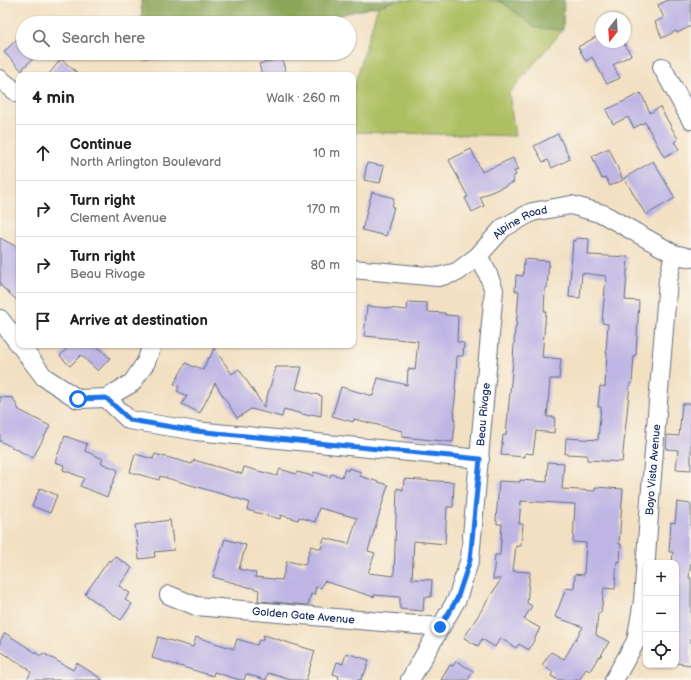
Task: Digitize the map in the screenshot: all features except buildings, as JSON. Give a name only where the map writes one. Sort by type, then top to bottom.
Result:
[{"type":"street","points":[[662,67],[691,120]]},
{"type":"street","points":[[0,79],[16,92]]},
{"type":"street","name":"Alpine Road","points":[[356,269],[438,277],[457,272],[478,256],[503,228],[532,212],[570,204],[603,214],[674,254],[691,258]]},
{"type":"street","name":"Bayo Vista Avenue","points":[[614,680],[636,641],[643,601],[650,492],[668,288],[674,254]]},
{"type":"street","name":"Beau Rivage","points":[[410,680],[457,599],[470,560],[494,290],[488,272],[478,256]]},
{"type":"street","points":[[0,319],[16,340]]},
{"type":"street","points":[[22,348],[44,377],[78,399],[106,398],[132,383],[146,362],[151,348]]},
{"type":"street","points":[[106,398],[130,420],[188,430],[480,459]]},
{"type":"street","name":"Golden Gate Avenue","points":[[169,596],[196,606],[440,627]]},
{"type":"green space","points":[[141,0],[397,0],[336,16],[142,16]]},
{"type":"green space","points":[[397,0],[489,0],[502,2],[536,28],[563,30],[509,93],[515,136],[356,132],[356,80],[378,6]]},
{"type":"green space","points":[[489,0],[564,0],[563,30],[536,28],[502,2]]},
{"type":"route","points":[[78,399],[106,398],[130,420],[196,431],[480,459],[470,560],[457,599],[440,627]]}]
